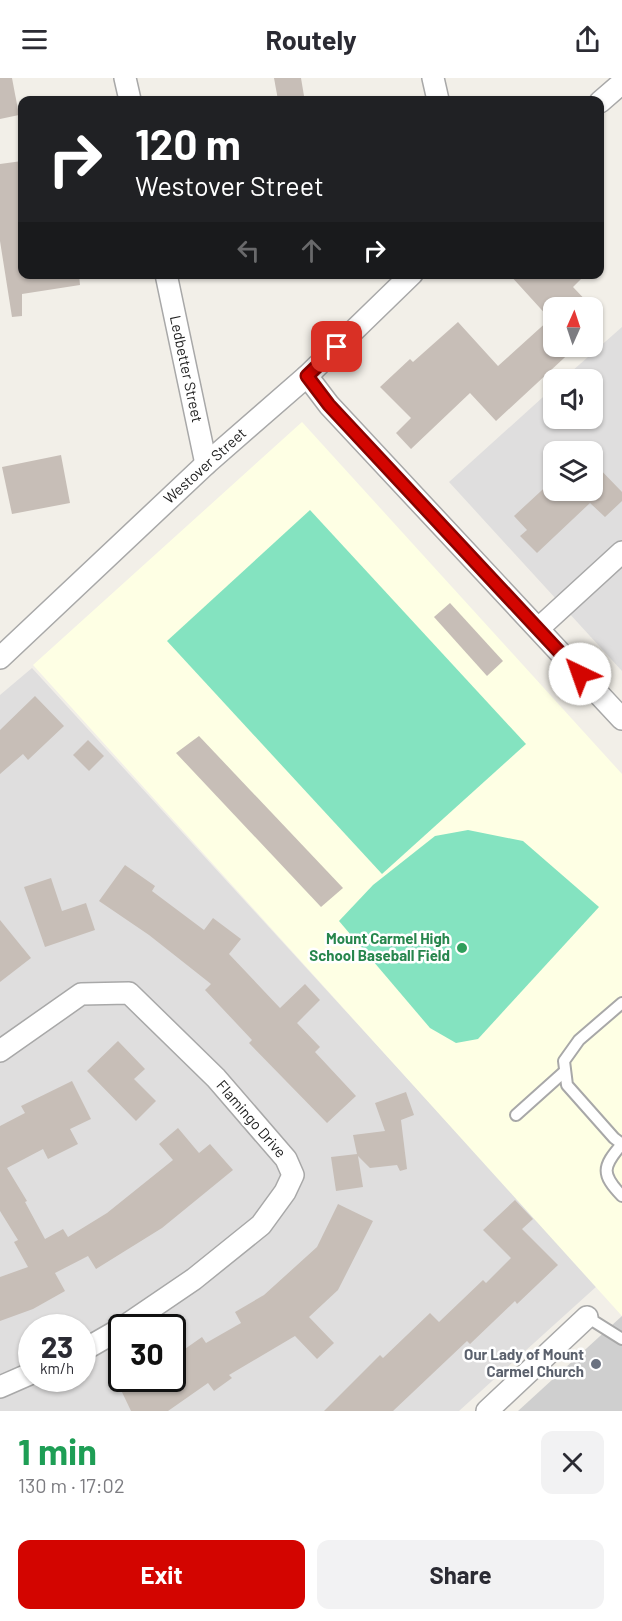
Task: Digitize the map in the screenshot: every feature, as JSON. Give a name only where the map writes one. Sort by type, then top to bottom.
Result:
[{"type":"street","points":[[125,78],[129,96]]},
{"type":"street","points":[[433,78],[437,96]]},
{"type":"street","points":[[604,99],[622,83]]},
{"type":"street","name":"Ledbetter Street","points":[[167,279],[206,464]]},
{"type":"street","name":"Westover Street","points":[[0,658],[206,464],[307,376],[406,279]]},
{"type":"street","points":[[307,376],[329,405],[622,719]]},
{"type":"street","points":[[539,628],[622,552]]},
{"type":"street","name":"Flamingo Drive","points":[[0,1051],[81,994],[129,993],[216,1078],[286,1159],[293,1175],[285,1192],[261,1225],[194,1279],[143,1314]]},
{"type":"street","points":[[487,1411],[587,1317]]},
{"type":"street","points":[[0,1387],[18,1380]]},
{"type":"lane","points":[[622,1003],[579,1040],[564,1061],[567,1085],[622,1144],[608,1160],[607,1165],[608,1182],[622,1196]]},
{"type":"lane","points":[[516,1115],[564,1072]]},
{"type":"lane","points":[[587,1317],[622,1340]]},
{"type":"shaded area","points":[[622,327],[622,671],[449,482],[543,397],[543,429],[603,429],[603,369],[574,369],[588,357],[603,357],[603,344]]},
{"type":"shaded area","points":[[302,422],[622,774],[622,1316],[33,665]]},
{"type":"shaded area","points":[[32,668],[597,1286],[459,1411],[0,1411],[0,695]]},
{"type":"shaded area","name":"Our Lady of Mount Carmel Church","points":[[622,1316],[622,1411],[518,1411]]},
{"type":"green space","points":[[310,510],[526,744],[382,874],[167,641]]},
{"type":"green space","name":"Mount Carmel High School Baseball Field","points":[[468,830],[523,841],[599,907],[478,1039],[456,1043],[430,1028],[339,921],[373,885],[435,836]]},
{"type":"building","points":[[0,78],[12,78],[18,115],[0,119]]},
{"type":"building","points":[[274,78],[301,78],[304,96],[277,96]]},
{"type":"building","points":[[18,162],[18,279],[79,279],[80,285],[22,294],[22,316],[12,317],[0,241],[0,164]]},
{"type":"building","points":[[514,279],[581,279],[573,287],[583,297],[543,297],[543,311]]},
{"type":"building","points":[[458,322],[498,366],[543,325],[543,357],[565,357],[552,369],[543,369],[543,377],[496,421],[470,393],[411,449],[396,433],[411,418],[380,387],[410,359],[413,362]]},
{"type":"building","points":[[61,455],[70,503],[12,514],[2,467]]},
{"type":"building","points":[[603,472],[622,492],[622,501],[605,517],[590,503],[537,553],[520,536],[527,530],[514,516],[543,489],[543,501],[603,501]]},
{"type":"building","points":[[450,603],[503,661],[487,676],[434,617]]},
{"type":"building","points":[[35,696],[64,726],[28,760],[23,754],[0,774],[0,730]]},
{"type":"building","points":[[199,736],[343,888],[321,907],[176,753]]},
{"type":"building","points":[[88,740],[104,756],[89,771],[73,755]]},
{"type":"building","points":[[125,865],[155,886],[152,891],[204,930],[213,918],[241,939],[229,954],[280,1008],[305,984],[320,1000],[297,1023],[320,1047],[315,1052],[356,1096],[327,1123],[249,1043],[252,1040],[205,990],[211,984],[149,935],[99,901]]},
{"type":"building","points":[[51,878],[62,911],[86,903],[95,930],[45,947],[24,887]]},
{"type":"building","points":[[0,920],[31,958],[0,982]]},
{"type":"building","points":[[118,1041],[145,1069],[134,1079],[156,1101],[136,1121],[87,1071]]},
{"type":"building","points":[[72,1081],[91,1119],[70,1129],[78,1144],[48,1159],[43,1149],[7,1168],[27,1201],[25,1202],[45,1239],[63,1229],[68,1237],[107,1213],[173,1160],[159,1144],[178,1128],[199,1153],[210,1144],[233,1170],[162,1228],[96,1269],[88,1256],[55,1273],[65,1291],[33,1309],[0,1321],[0,1277],[28,1267],[14,1242],[18,1240],[0,1211],[0,1126],[25,1113],[21,1106]]},
{"type":"building","points":[[406,1092],[414,1115],[401,1120],[407,1169],[400,1171],[397,1165],[370,1168],[358,1156],[363,1187],[336,1191],[331,1157],[357,1154],[353,1135],[385,1131],[375,1103]]},
{"type":"building","points":[[515,1200],[533,1219],[522,1229],[558,1265],[517,1304],[515,1301],[470,1344],[467,1341],[393,1411],[324,1411],[380,1355],[383,1358],[430,1313],[439,1322],[483,1280],[486,1283],[511,1258],[483,1230]]},
{"type":"building","points":[[338,1204],[373,1221],[338,1290],[309,1317],[334,1343],[317,1359],[295,1336],[229,1375],[232,1378],[214,1391],[208,1383],[168,1411],[131,1411],[122,1392],[186,1392],[186,1348],[202,1337],[206,1343],[241,1323],[235,1312],[264,1295],[317,1247]]},
{"type":"place","name":"Mount Carmel High School Baseball Field","points":[[462,948]]},
{"type":"place","name":"Our Lady of Mount Carmel Church","points":[[596,1364]]},
{"type":"route","points":[[337,347],[307,376],[329,405],[580,674]]}]
